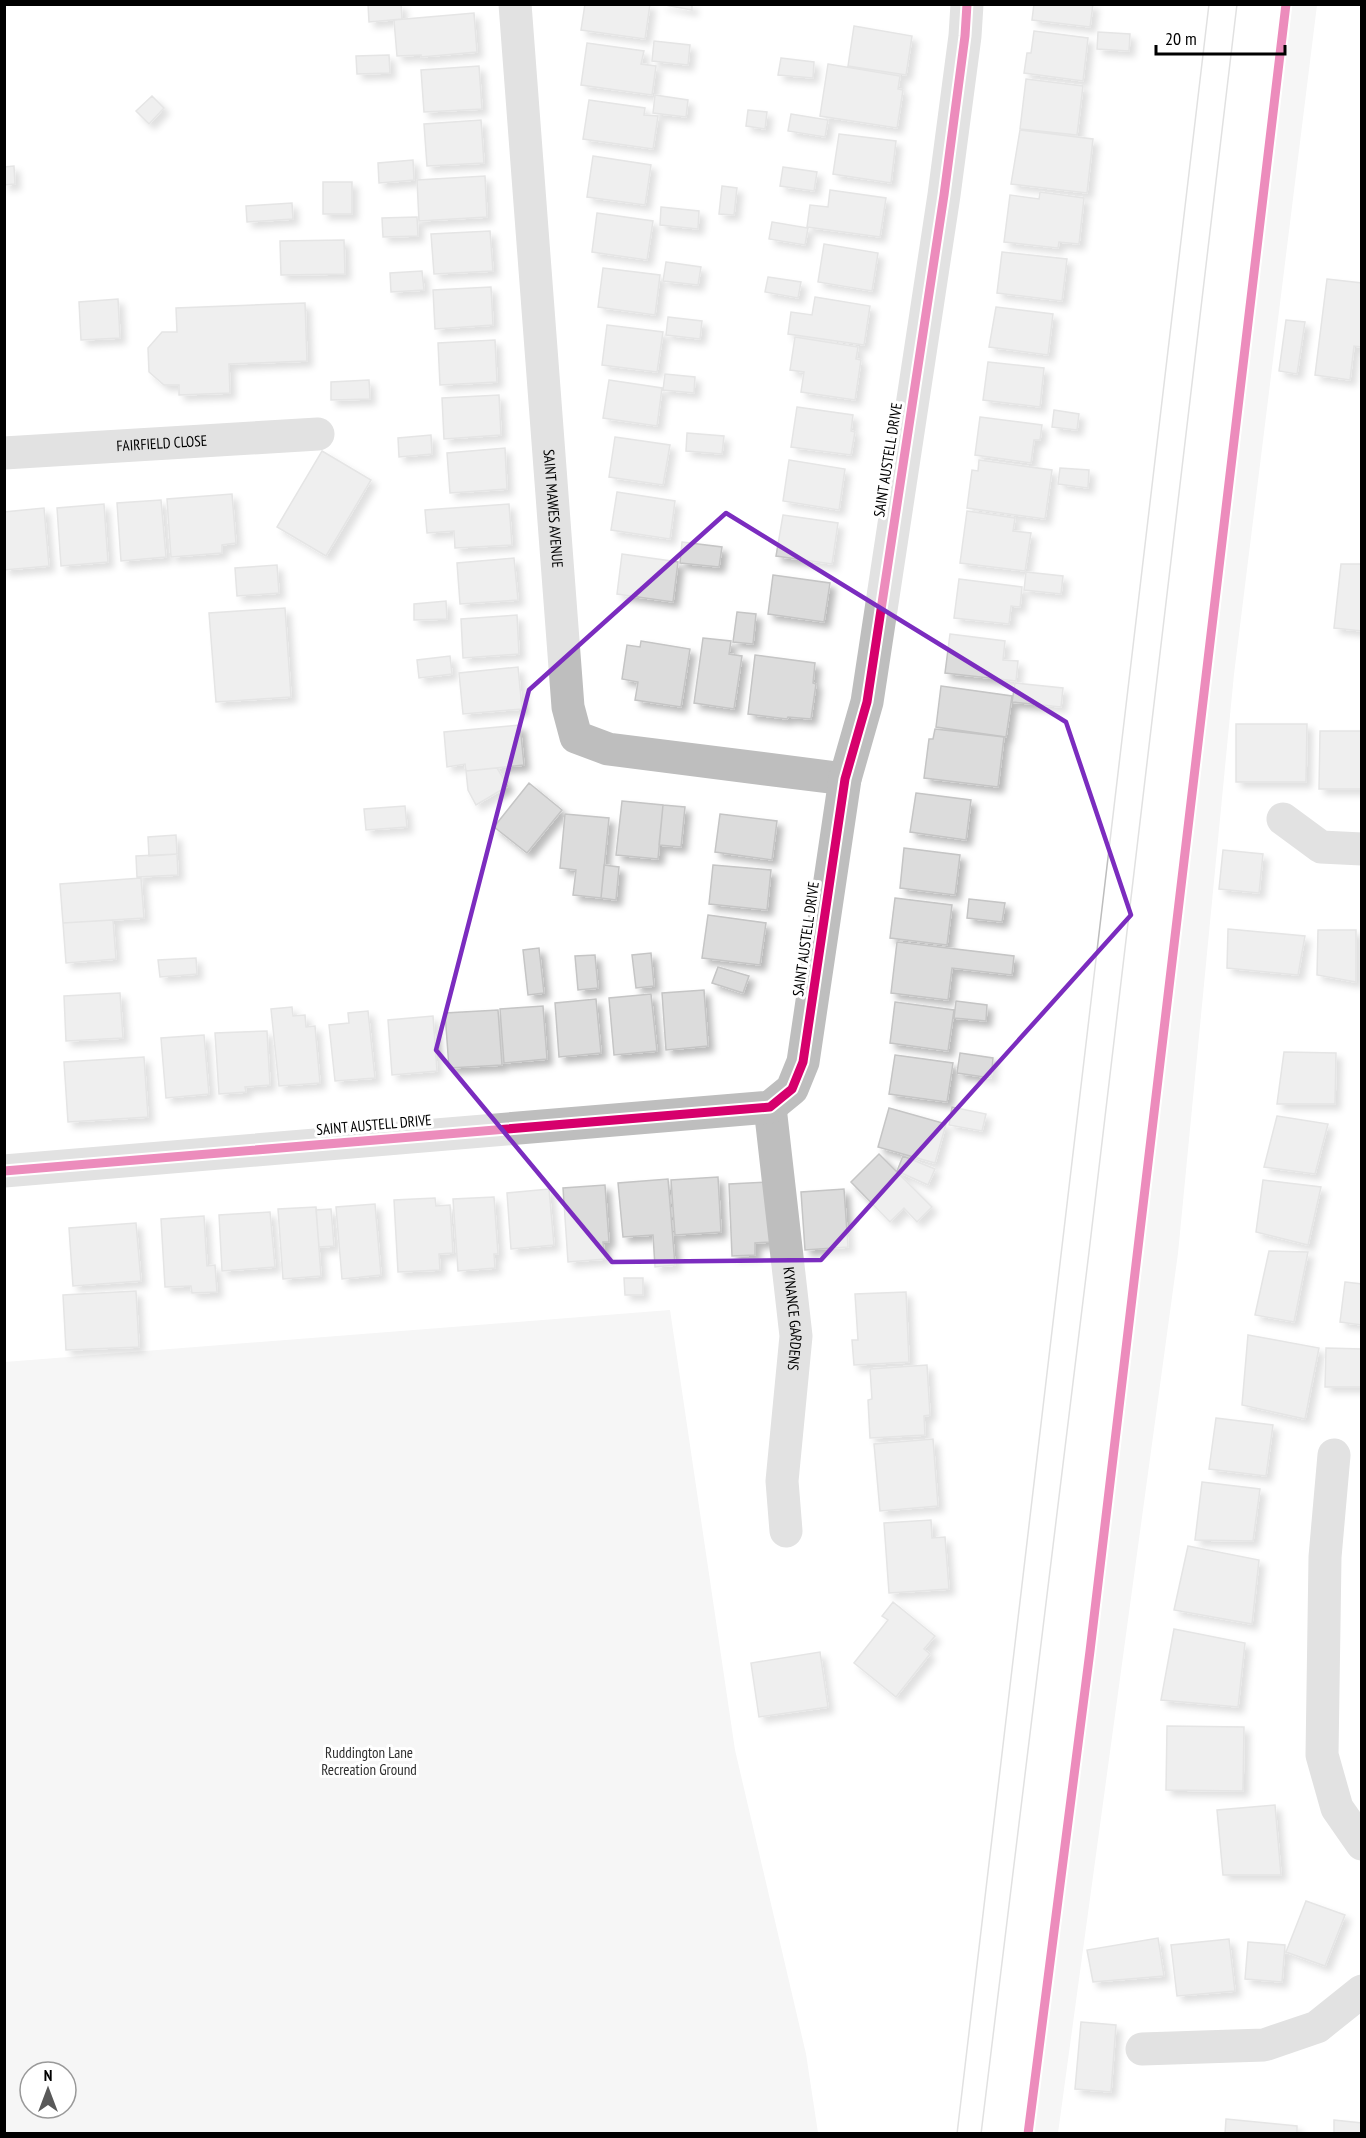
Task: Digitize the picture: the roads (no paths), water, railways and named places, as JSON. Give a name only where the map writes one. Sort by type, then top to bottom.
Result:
[{"type":"street","name":"SAINT MAWES AVENUE","points":[[516,4],[568,707],[576,737],[608,749],[845,780]]},
{"type":"street","name":"SAINT AUSTELL DRIVE","points":[[4,1171],[770,1107],[792,1089],[803,1062],[845,780],[867,702],[944,195],[965,36],[967,4]]},
{"type":"street","name":"FAIRFIELD CLOSE","points":[[4,453],[318,434]]},
{"type":"street","points":[[1283,819],[1321,848],[1362,849]]},
{"type":"street","name":"KYNANCE GARDENS","points":[[770,1107],[796,1336],[782,1481],[786,1531]]},
{"type":"street","points":[[1334,1455],[1325,1557],[1322,1755],[1337,1808],[1362,1844]]},
{"type":"street","points":[[1142,2049],[1264,2045],[1317,2027],[1362,1991]]},
{"type":"tram line","points":[[957,2134],[1209,4]]},
{"type":"tram line","points":[[981,2134],[1089,1252],[1237,4]]},
{"type":"park label","name":"Ruddington Lane Recreation Ground","points":[[369,1762]]}]
